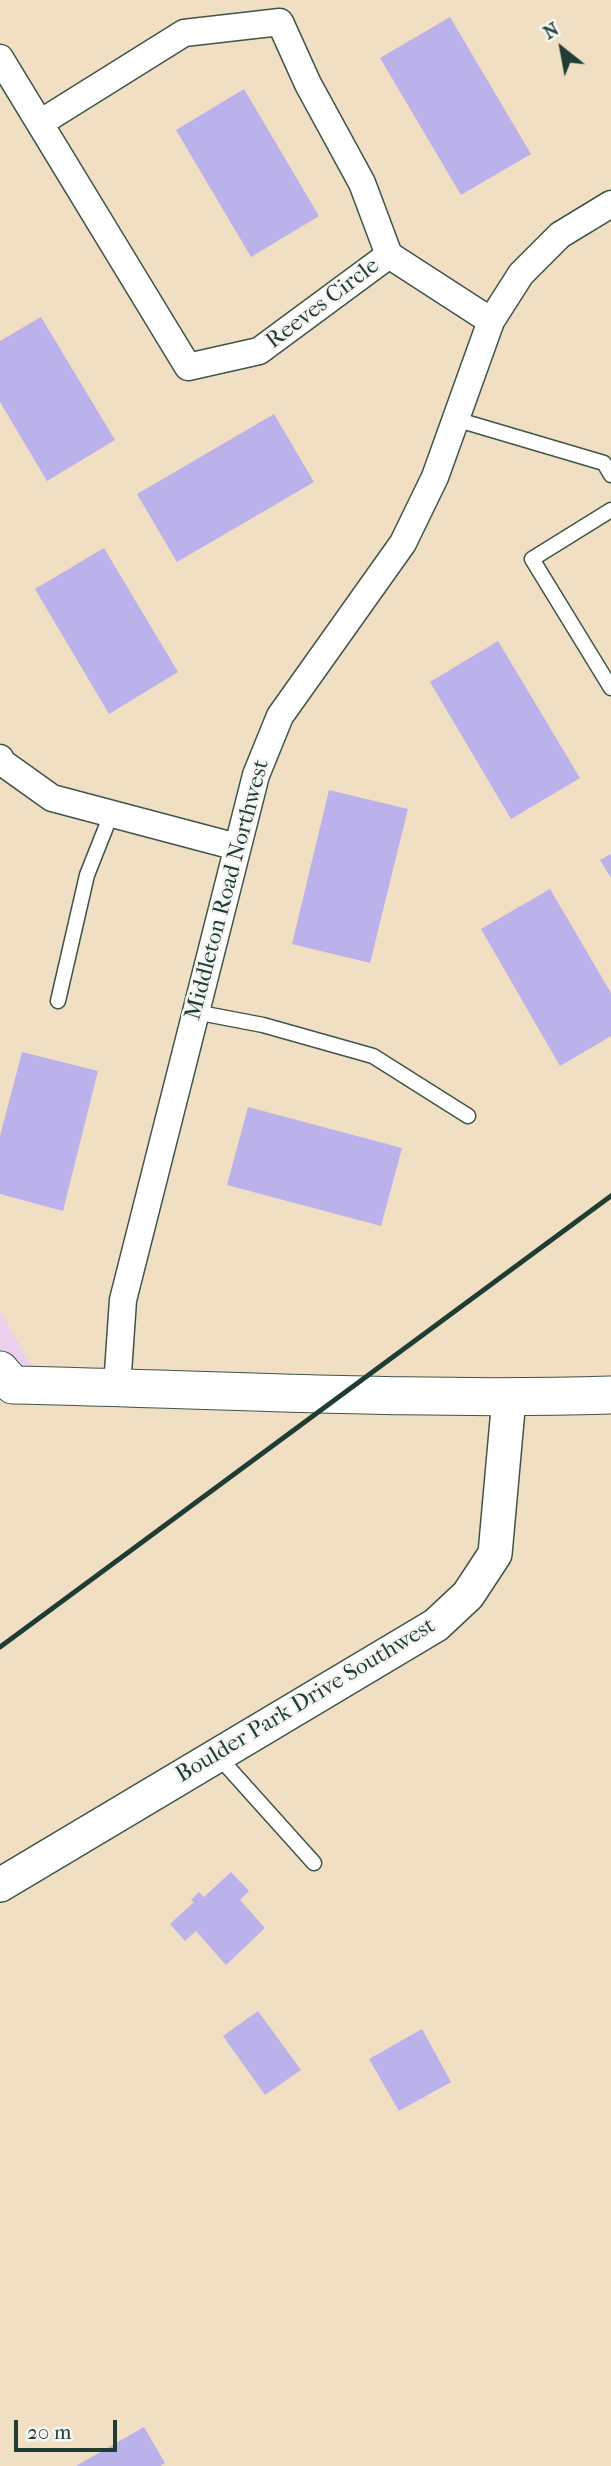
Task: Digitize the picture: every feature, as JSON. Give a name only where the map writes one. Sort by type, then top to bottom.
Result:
[{"type":"main road","points":[[4,1385],[290,1395],[509,1398],[611,1395]]},
{"type":"street","name":"Reeves Circle","points":[[0,58],[188,367],[259,351],[389,255],[362,183],[308,84],[280,22],[184,33],[40,123]]},
{"type":"street","name":"Middleton Road Northwest","points":[[117,1387],[122,1300],[256,775],[280,716],[403,542],[435,477],[491,321],[521,274],[560,235],[611,204]]},
{"type":"street","points":[[389,255],[491,321]]},
{"type":"street","points":[[0,758],[3,763],[52,797],[237,847]]},
{"type":"street","name":"Boulder Park Drive Southwest","points":[[0,1885],[436,1625],[468,1595],[495,1554],[509,1398]]},
{"type":"lane","points":[[456,419],[604,463],[611,475]]},
{"type":"lane","points":[[611,510],[532,559],[611,688]]},
{"type":"lane","points":[[58,1001],[87,875],[112,812]]},
{"type":"lane","points":[[195,1012],[263,1025],[373,1056],[468,1116]]},
{"type":"lane","points":[[218,1755],[314,1863]]},
{"type":"shaded area","points":[[0,1311],[49,1395],[0,1398]]},
{"type":"building","points":[[450,17],[531,154],[461,195],[380,58]]},
{"type":"building","points":[[244,89],[319,216],[251,257],[176,130]]},
{"type":"building","points":[[41,317],[115,440],[47,481],[0,402],[0,341]]},
{"type":"building","points":[[274,414],[314,482],[177,562],[137,494]]},
{"type":"building","points":[[104,548],[178,672],[109,714],[35,589]]},
{"type":"building","points":[[498,641],[580,778],[511,819],[430,682]]},
{"type":"building","points":[[329,790],[408,809],[370,963],[292,944]]},
{"type":"building","points":[[611,854],[611,878],[600,860]]},
{"type":"building","points":[[550,889],[611,993],[611,1036],[560,1066],[481,929]]},
{"type":"building","points":[[22,1052],[98,1071],[63,1211],[0,1194],[0,1136]]},
{"type":"building","points":[[248,1107],[402,1148],[381,1226],[227,1185]]},
{"type":"building","points":[[231,1872],[249,1891],[240,1900],[265,1928],[226,1965],[196,1931],[185,1941],[170,1924],[194,1902],[191,1900],[199,1892],[204,1897]]},
{"type":"building","points":[[258,2011],[301,2070],[265,2095],[223,2036]]},
{"type":"building","points":[[422,2029],[451,2082],[399,2111],[369,2059]]},
{"type":"building","points":[[144,2427],[165,2463],[160,2466],[76,2466]]},
{"type":"railway","points":[[0,1647],[611,1196]]}]
